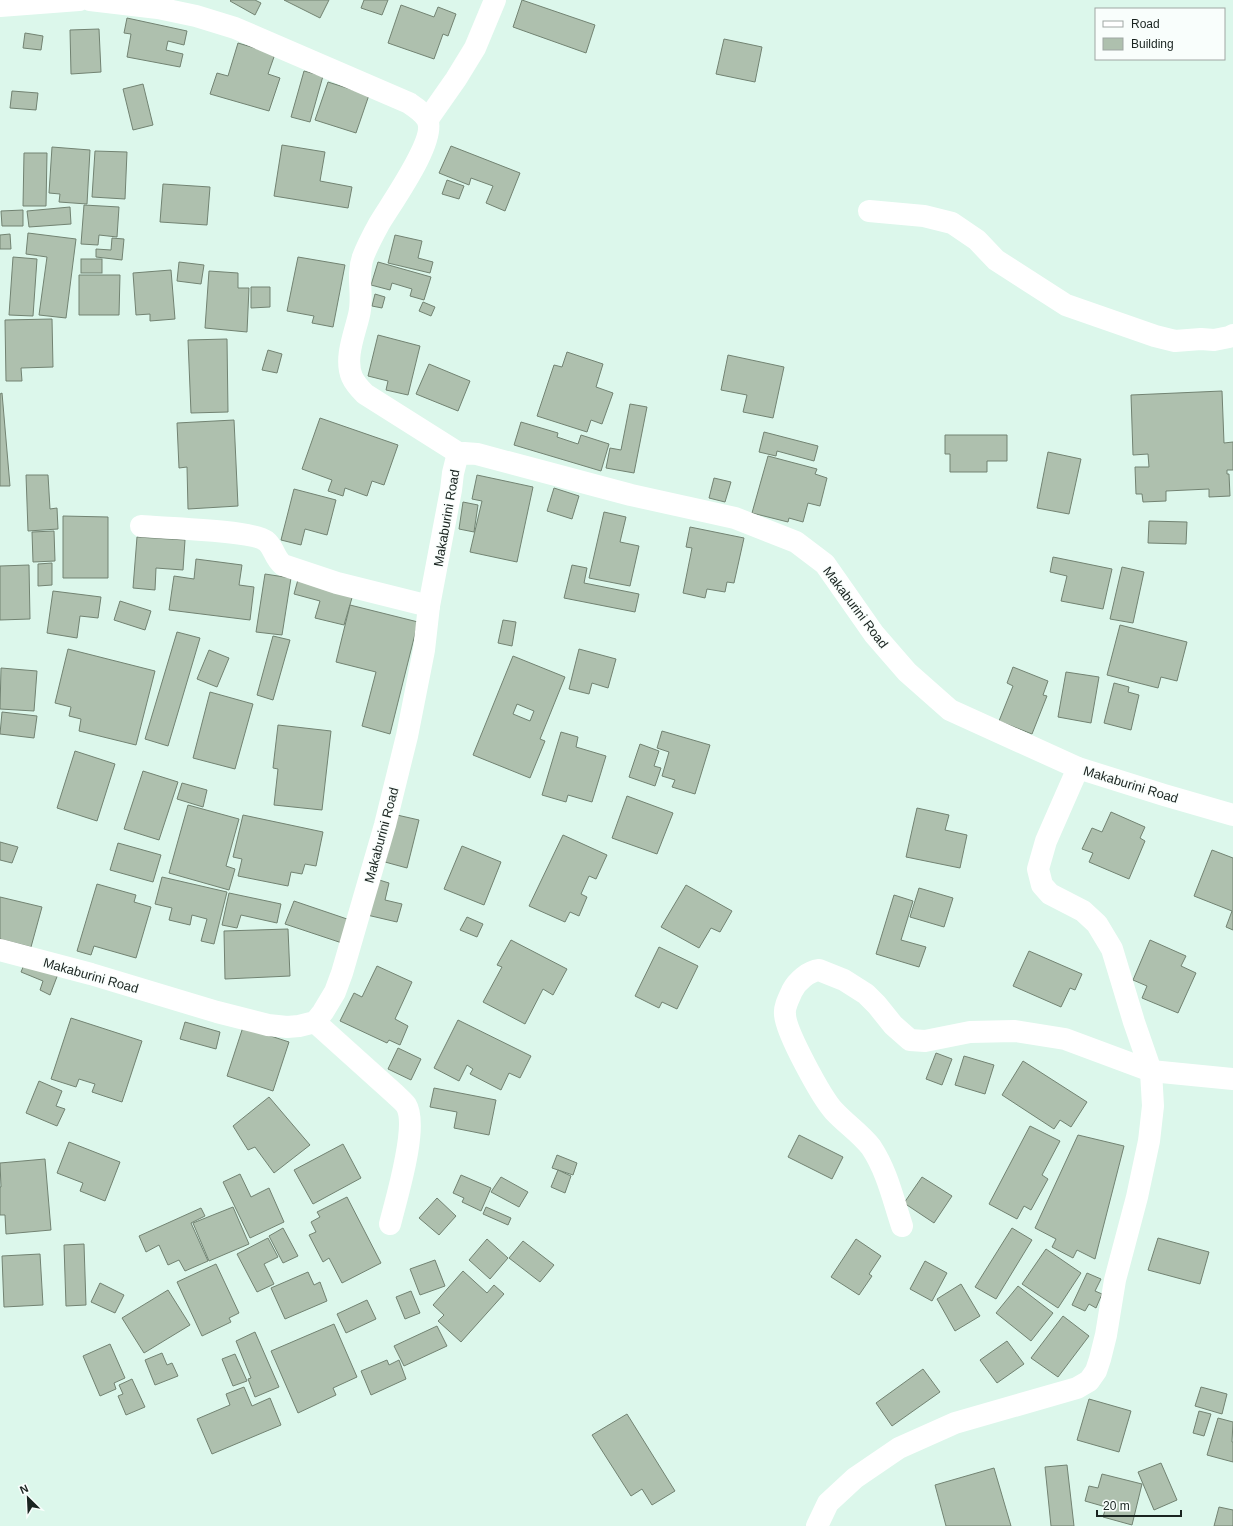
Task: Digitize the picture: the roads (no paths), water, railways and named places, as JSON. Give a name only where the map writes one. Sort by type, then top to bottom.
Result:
[{"type":"street","points":[[0,6],[79,0]]},
{"type":"street","points":[[90,0],[158,8],[196,16],[235,28],[409,103],[428,119]]},
{"type":"street","points":[[460,454],[365,394],[356,384],[350,369],[352,344],[360,312],[360,269],[364,257],[379,226],[422,151],[429,132],[428,119],[456,79],[475,48],[495,0]]},
{"type":"street","points":[[868,211],[924,216],[952,223],[977,240],[996,260],[1066,305],[1148,333],[1175,341],[1201,339],[1214,340],[1233,335]]},
{"type":"street","name":"Makaburini Road","points":[[0,950],[91,974],[217,1012],[268,1025],[288,1027],[315,1022],[335,992],[342,973],[385,825],[407,736],[424,650],[429,606],[453,473],[457,457],[460,454],[469,453],[478,454],[631,495],[735,518],[796,542],[825,564],[874,634],[907,672],[950,710],[1078,768],[1233,815]]},
{"type":"street","points":[[141,526],[236,533],[261,538],[270,545],[278,562],[283,565],[337,583],[429,606]]},
{"type":"street","points":[[817,1526],[828,1503],[855,1478],[899,1448],[955,1423],[1077,1388],[1089,1381],[1096,1371],[1106,1335],[1115,1280],[1137,1197],[1149,1141],[1153,1106],[1151,1071],[1134,1022],[1112,949],[1098,924],[1083,910],[1050,894],[1042,885],[1038,868],[1046,841],[1078,768]]},
{"type":"street","points":[[902,1226],[886,1174],[871,1148],[854,1128],[834,1111],[820,1092],[797,1049],[785,1018],[785,1012],[792,990],[797,982],[815,970],[820,970],[844,980],[866,994],[893,1025],[910,1040],[924,1041],[970,1032],[1015,1031],[1066,1039],[1151,1071],[1233,1079]]},
{"type":"street","points":[[315,1022],[395,1094],[406,1105],[409,1113],[411,1122],[409,1142],[390,1224]]}]
